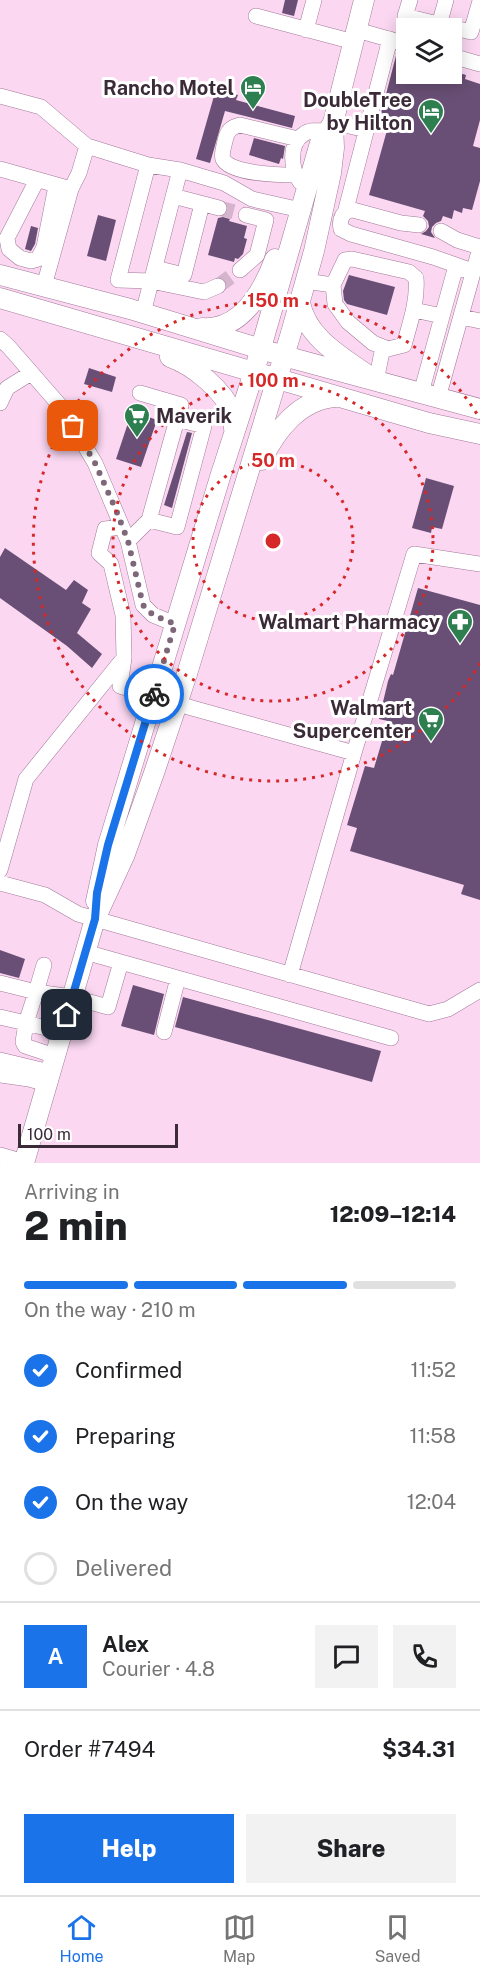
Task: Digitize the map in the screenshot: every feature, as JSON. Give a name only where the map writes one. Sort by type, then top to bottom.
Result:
[{"type":"main road","points":[[24,1163],[95,919],[97,893],[108,845],[254,372],[320,143],[331,125],[364,0]]},
{"type":"main road","points":[[95,919],[125,854],[177,704],[278,379],[300,303],[332,173],[334,148],[331,125]]},
{"type":"main road","points":[[188,327],[209,329],[220,327],[232,322],[244,312],[265,285],[283,236],[302,208]]},
{"type":"main road","points":[[0,275],[480,409]]},
{"type":"main road","points":[[0,298],[401,415],[480,434]]},
{"type":"main road","points":[[300,303],[304,319],[321,340],[376,381]]},
{"type":"main road","points":[[21,304],[63,327],[186,363],[213,386],[228,404],[233,416],[234,432]]},
{"type":"main road","points":[[186,677],[218,604],[258,472],[270,443],[287,422],[310,403],[319,399],[339,397]]},
{"type":"main road","points":[[401,415],[439,433],[480,445]]},
{"type":"lane","points":[[306,30],[314,0]]},
{"type":"lane","points":[[410,0],[405,16],[413,18]]},
{"type":"lane","points":[[441,18],[446,0]]},
{"type":"lane","points":[[462,30],[471,32],[480,1]]},
{"type":"lane","points":[[256,16],[306,30],[396,41]]},
{"type":"lane","points":[[390,39],[345,213],[340,224],[345,232],[444,260],[464,273]]},
{"type":"lane","points":[[462,59],[480,64]]},
{"type":"lane","points":[[0,96],[41,107],[87,146],[148,165],[180,170],[224,183],[252,199],[302,208],[292,159],[298,139],[310,131],[331,125],[366,130]]},
{"type":"lane","points":[[295,175],[240,170],[223,160],[222,153],[228,131],[240,125],[298,139]]},
{"type":"lane","points":[[44,286],[71,189],[79,173],[87,146]]},
{"type":"lane","points":[[148,165],[118,280],[153,274],[184,275],[202,204]]},
{"type":"lane","points":[[143,314],[180,170]]},
{"type":"lane","points":[[0,171],[71,189]]},
{"type":"lane","points":[[37,180],[7,238],[9,249],[20,258],[31,261],[38,259],[44,247],[56,186]]},
{"type":"lane","points":[[173,196],[219,208]]},
{"type":"lane","points":[[345,213],[353,210],[393,221],[419,225]]},
{"type":"lane","points":[[240,270],[257,255],[266,220],[246,215]]},
{"type":"lane","points":[[430,396],[442,316],[480,247],[457,240],[441,231]]},
{"type":"lane","points":[[352,259],[409,272],[416,278],[417,288],[414,310],[404,345],[388,349],[373,343],[348,322],[335,304],[333,285],[345,260],[352,259]]},
{"type":"lane","points":[[430,396],[460,317],[464,273]]},
{"type":"lane","points":[[153,274],[204,292],[218,286]]},
{"type":"lane","points":[[305,281],[333,285]]},
{"type":"lane","points":[[414,310],[442,316]]},
{"type":"lane","points":[[460,317],[480,321]]},
{"type":"lane","points":[[0,339],[62,408],[95,463],[125,534],[143,605],[153,615],[175,624]]},
{"type":"lane","points":[[376,381],[383,347]]},
{"type":"lane","points":[[0,403],[7,388],[31,373]]},
{"type":"lane","points":[[140,393],[181,405],[149,520],[125,534],[105,529],[99,554],[111,564],[115,574],[123,615],[124,658],[120,686],[354,753]]},
{"type":"lane","points":[[149,520],[177,527],[204,426],[177,419]]},
{"type":"lane","points":[[290,975],[414,554],[480,564]]},
{"type":"lane","points":[[0,870],[26,779],[124,658]]},
{"type":"lane","points":[[0,883],[45,895],[78,914],[429,1014],[448,1008],[480,990]]},
{"type":"lane","points":[[86,952],[391,1038]]},
{"type":"lane","points":[[0,983],[108,1007],[121,962]]},
{"type":"lane","points":[[44,965],[26,1023],[23,1042],[51,1071]]},
{"type":"lane","points":[[164,1032],[178,978]]},
{"type":"lane","points":[[0,1017],[62,1032]]},
{"type":"lane","points":[[0,1060],[51,1071]]},
{"type":"lane","points":[[0,1075],[29,1079],[51,1071]]},
{"type":"lane","points":[[0,1155],[24,1163]]},
{"type":"building","points":[[285,0],[298,0],[294,16],[282,13]]},
{"type":"building","name":"DoubleTree by Hilton","points":[[396,56],[396,84],[462,84],[462,74],[466,75],[465,79],[480,84],[480,120],[473,146],[480,148],[480,181],[472,210],[463,208],[462,213],[454,210],[452,219],[443,216],[441,221],[432,227],[431,232],[435,238],[421,234],[429,227],[428,221],[423,216],[425,211],[369,195],[389,123],[379,121]]},
{"type":"building","name":"Rancho Motel","points":[[216,89],[238,95],[236,100],[295,116],[292,128],[225,111],[210,163],[196,159]]},
{"type":"building","name":"Rancho Motel","points":[[254,138],[285,146],[283,159],[281,158],[279,164],[249,155]]},
{"type":"building","points":[[98,215],[116,220],[106,261],[87,256]]},
{"type":"building","points":[[223,217],[247,226],[244,238],[247,239],[243,254],[238,259],[235,258],[234,262],[208,255],[218,218]]},
{"type":"building","points":[[31,226],[38,228],[31,251],[25,249]]},
{"type":"building","points":[[349,275],[395,287],[387,315],[347,304],[343,291]]},
{"type":"building","points":[[89,368],[116,377],[112,392],[84,384]]},
{"type":"building","name":"Maverik","points":[[132,411],[157,420],[141,467],[116,459]]},
{"type":"building","points":[[187,432],[192,433],[172,508],[164,505]]},
{"type":"building","points":[[426,478],[454,486],[442,529],[432,527],[431,533],[412,528]]},
{"type":"building","points":[[5,548],[66,590],[74,580],[88,590],[82,603],[91,609],[77,633],[102,654],[92,668],[67,646],[0,598],[0,557]]},
{"type":"building","name":"Walmart Supercenter","points":[[418,588],[480,605],[480,900],[461,894],[464,885],[350,851],[357,828],[347,825],[365,766],[374,768],[388,721],[379,719],[388,681],[391,674],[393,675]]},
{"type":"building","points":[[0,950],[25,959],[19,978],[0,973]]},
{"type":"building","points":[[133,985],[164,994],[154,1035],[121,1026]]},
{"type":"building","points":[[183,997],[381,1051],[372,1082],[175,1027]]},
{"type":"tunnel","points":[[219,208],[246,215]]},
{"type":"tunnel","points":[[218,286],[240,270]]},
{"type":"way so far","points":[[73,426],[95,463],[116,510],[128,541],[143,605],[153,615],[175,624],[154,694]]},
{"type":"place","name":"Rancho Motel","points":[[253,111]]},
{"type":"place","name":"DoubleTree by Hilton","points":[[431,135]]},
{"type":"place","name":"Maverik","points":[[137,439]]},
{"type":"place","name":"Walmart Pharmacy","points":[[460,645]]},
{"type":"place","name":"Walmart Supercenter","points":[[431,743]]},
{"type":"route","points":[[67,1015],[95,919],[97,893],[108,845],[154,694]]}]
